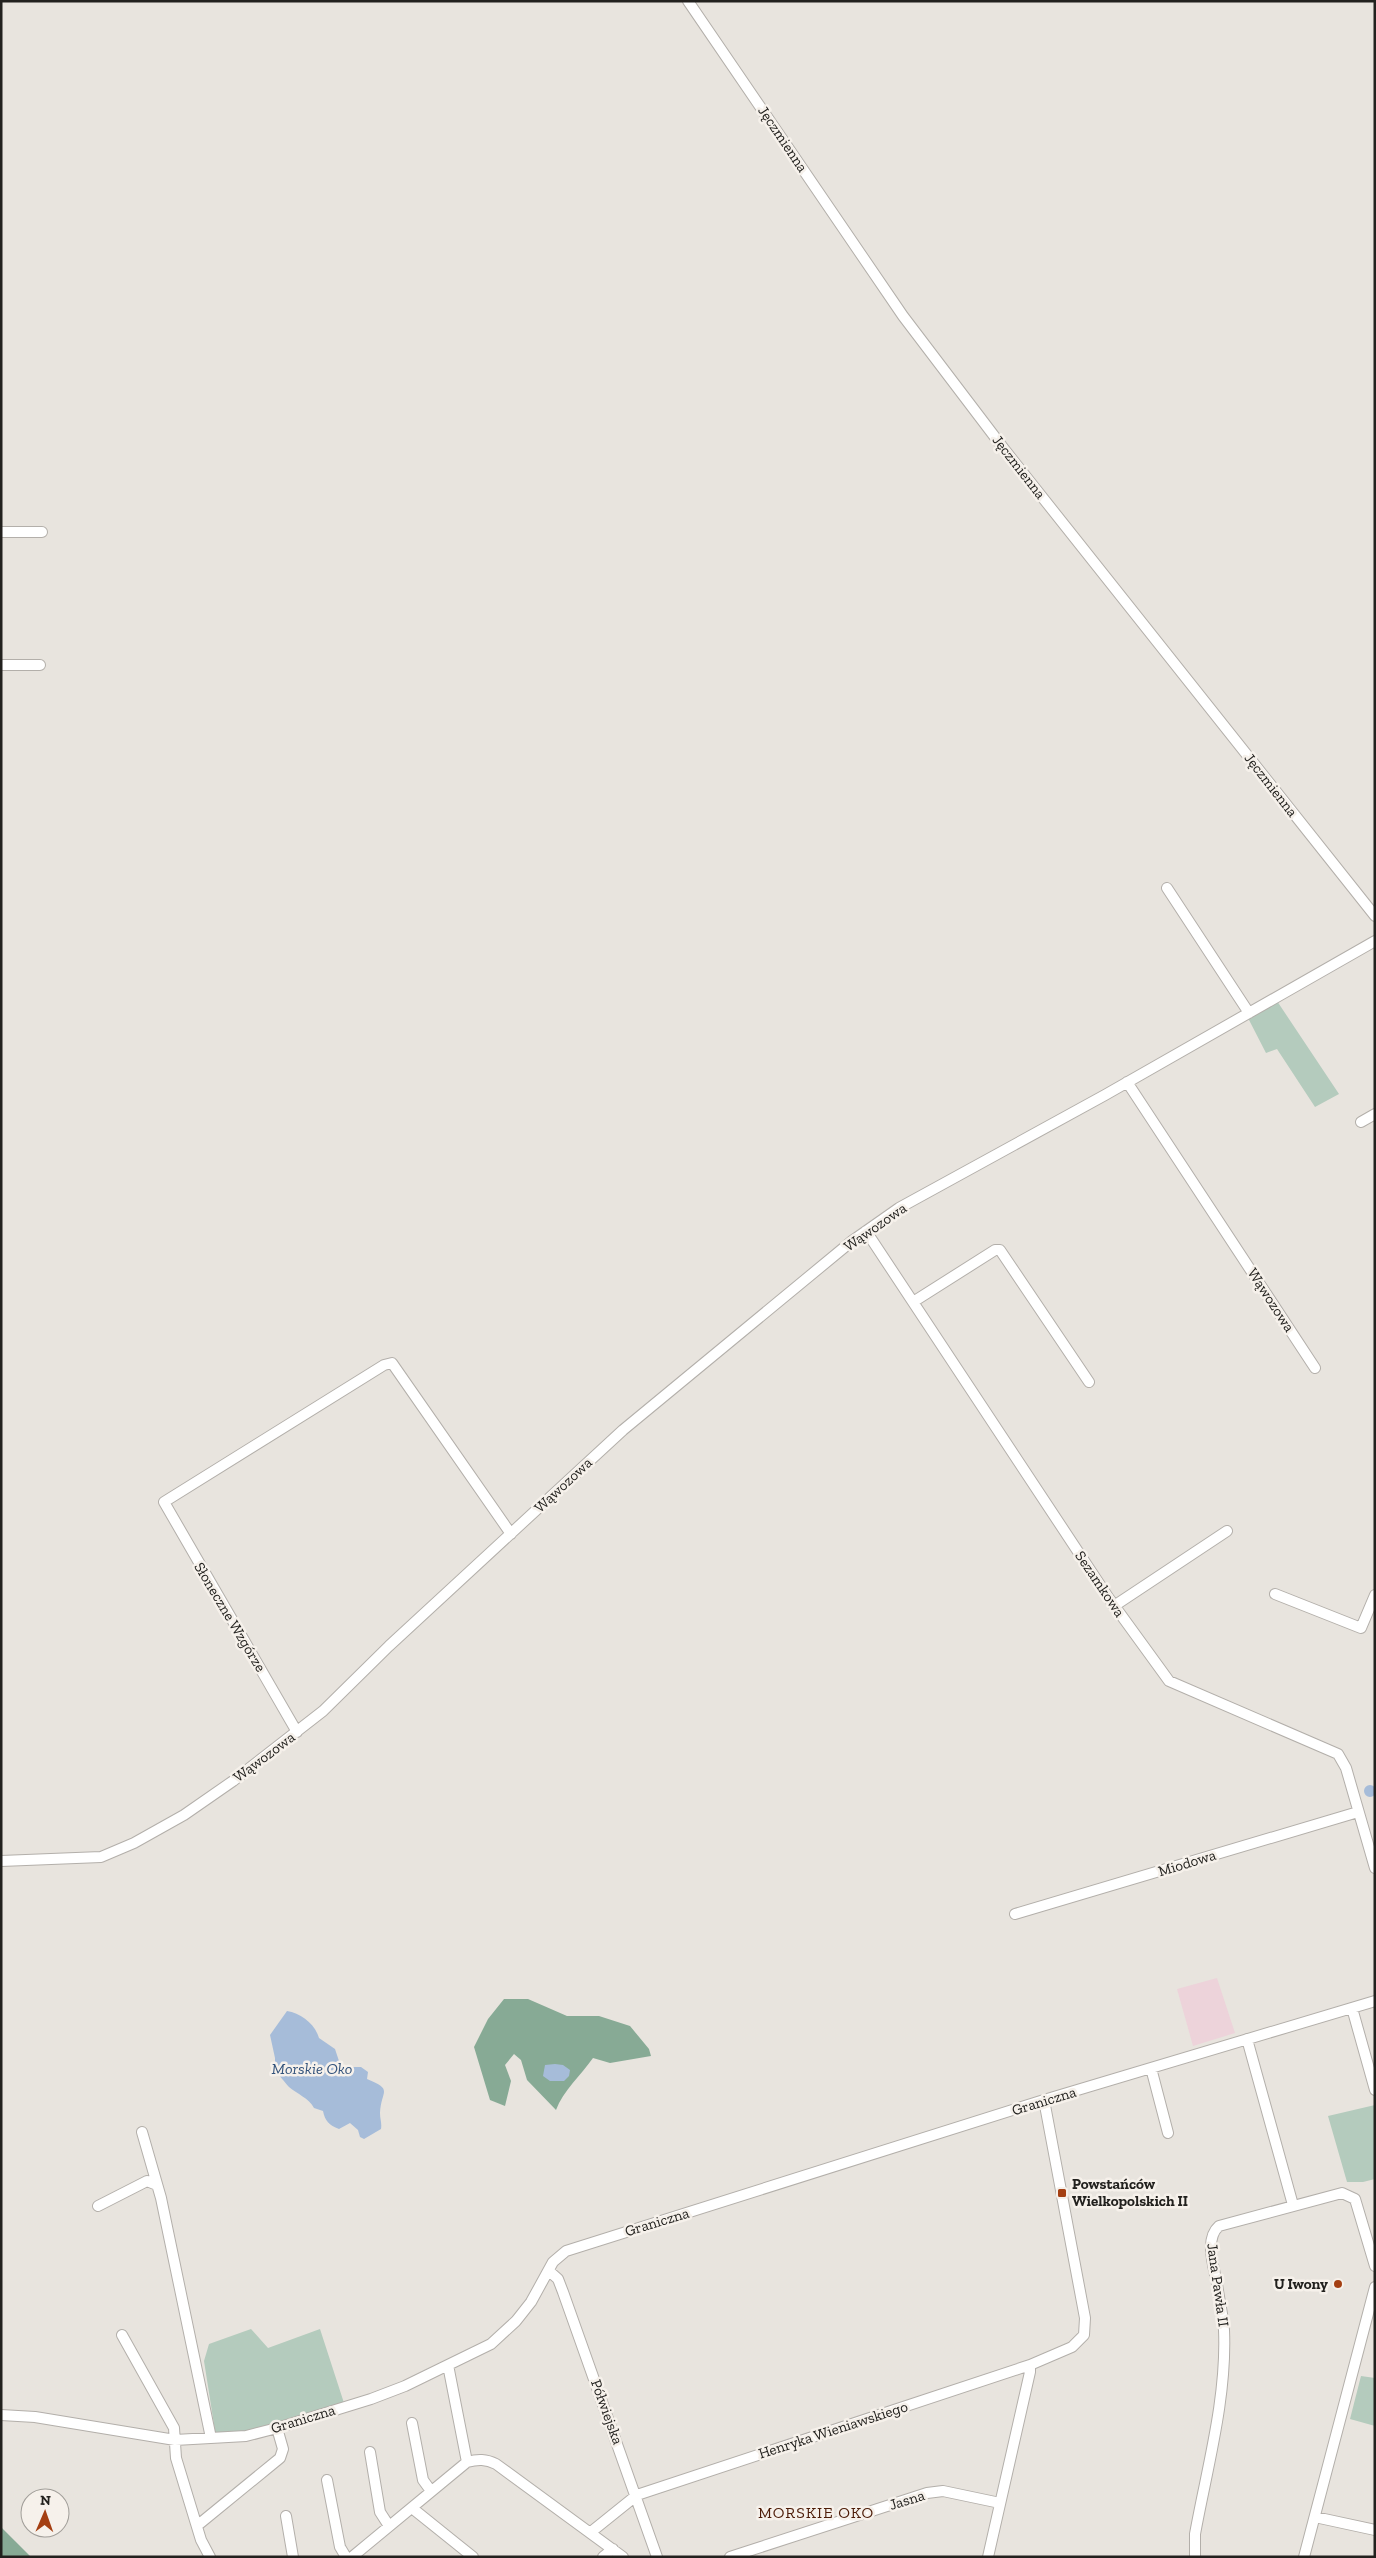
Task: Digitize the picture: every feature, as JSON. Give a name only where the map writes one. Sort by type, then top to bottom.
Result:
[{"type":"street","name":"Jęczmienna","points":[[688,1],[903,316],[1010,457],[1375,916]]},
{"type":"street","points":[[1,532],[42,532]]},
{"type":"street","points":[[1,665],[40,665]]},
{"type":"street","points":[[1167,888],[1248,1013]]},
{"type":"street","name":"Wąwozowa","points":[[1,1861],[101,1857],[134,1844],[184,1814],[324,1711],[623,1430],[866,1231],[899,1208],[1127,1082],[1375,941]]},
{"type":"street","name":"Wąwozowa","points":[[1127,1082],[1315,1368]]},
{"type":"street","points":[[1361,1122],[1375,1114]]},
{"type":"street","name":"Sezamkowa","points":[[866,1231],[1114,1606],[1169,1681],[1338,1754],[1346,1768],[1375,1868]]},
{"type":"street","points":[[913,1302],[996,1250],[1000,1250],[1089,1382]]},
{"type":"street","name":"Słoneczne Wzgórze","points":[[297,1732],[164,1502],[384,1365],[392,1363],[511,1534]]},
{"type":"street","points":[[1114,1606],[1227,1532]]},
{"type":"street","points":[[1275,1594],[1361,1628],[1375,1595]]},
{"type":"street","name":"Miodowa","points":[[1015,1914],[1358,1812]]},
{"type":"street","name":"Graniczna","points":[[1,2415],[35,2417],[175,2440],[246,2436],[277,2428],[371,2399],[491,2344],[516,2321],[541,2288],[553,2262],[566,2250],[1044,2100],[1375,2001]]},
{"type":"street","points":[[1352,2008],[1375,2090]]},
{"type":"street","points":[[1247,2039],[1293,2206]]},
{"type":"street","points":[[1151,2068],[1168,2133]]},
{"type":"street","name":"Henryka Wieniawskiego","points":[[637,2495],[1030,2365],[1072,2347],[1084,2335],[1086,2318],[1044,2100]]},
{"type":"street","points":[[142,2132],[157,2185],[211,2438]]},
{"type":"street","points":[[98,2206],[147,2181],[157,2185]]},
{"type":"street","name":"Jana Pawła II","points":[[1195,2557],[1194,2534],[1220,2400],[1224,2353],[1224,2329],[1211,2237],[1219,2226],[1342,2193],[1355,2199],[1375,2266]]},
{"type":"street","name":"Półwiejska","points":[[549,2270],[558,2279],[563,2292],[637,2495],[657,2557]]},
{"type":"street","points":[[1304,2557],[1375,2287]]},
{"type":"street","points":[[122,2335],[174,2428],[176,2458],[198,2525],[201,2540],[210,2557]]},
{"type":"street","points":[[448,2365],[467,2462]]},
{"type":"street","points":[[988,2557],[1030,2365]]},
{"type":"street","points":[[412,2423],[423,2480],[431,2491]]},
{"type":"street","points":[[198,2525],[280,2458],[283,2449],[277,2428]]},
{"type":"street","points":[[370,2452],[380,2512],[389,2526]]},
{"type":"street","points":[[352,2557],[467,2462],[477,2459],[496,2464],[623,2557]]},
{"type":"street","points":[[327,2480],[340,2547],[346,2557]]},
{"type":"street","name":"Jasna","points":[[730,2557],[926,2494],[943,2491],[1000,2503]]},
{"type":"street","points":[[591,2532],[637,2495]]},
{"type":"street","points":[[412,2508],[472,2557]]},
{"type":"street","points":[[286,2516],[293,2557]]},
{"type":"street","points":[[1315,2517],[1375,2530]]},
{"type":"street","points":[[603,2557],[613,2549]]},
{"type":"shaded area","points":[[1217,1978],[1235,2033],[1193,2046],[1177,1989]]},
{"type":"green space","points":[[1277,1001],[1339,1094],[1315,1107],[1277,1049],[1266,1053],[1248,1018]]},
{"type":"green space","points":[[504,1999],[528,1999],[567,2016],[599,2016],[630,2026],[649,2049],[651,2056],[610,2063],[593,2058],[568,2090],[556,2110],[527,2080],[521,2060],[514,2054],[505,2065],[511,2081],[505,2106],[490,2100],[474,2047],[488,2019]]},
{"type":"green space","points":[[1375,2105],[1375,2179],[1363,2182],[1347,2182],[1328,2116]]},
{"type":"green space","points":[[251,2329],[268,2348],[320,2329],[344,2403],[275,2427],[216,2437],[204,2361],[209,2344]]},
{"type":"green space","points":[[1361,2376],[1375,2378],[1375,2426],[1350,2419]]},
{"type":"green space","points":[[1,2527],[31,2557],[1,2557]]},
{"type":"water","points":[[1368,1785],[1372,1785],[1376,1791],[1372,1797],[1368,1797],[1364,1793],[1364,1789]]},
{"type":"water","name":"Morskie Oko","points":[[287,2011],[297,2014],[311,2024],[319,2038],[335,2049],[340,2064],[345,2067],[361,2067],[368,2072],[367,2079],[381,2086],[384,2092],[380,2113],[381,2129],[364,2139],[360,2137],[358,2130],[350,2123],[339,2129],[333,2126],[326,2120],[323,2111],[314,2108],[306,2099],[289,2087],[275,2072],[275,2058],[270,2035]]},
{"type":"water","points":[[545,2065],[563,2065],[570,2070],[569,2076],[564,2081],[550,2081],[543,2076]]},
{"type":"place","name":"Powstańców Wielkopolskich II","points":[[1062,2193]]},
{"type":"place","name":"U Iwony","points":[[1338,2284]]},
{"type":"district","name":"MORSKIE OKO","points":[[816,2512]]}]
